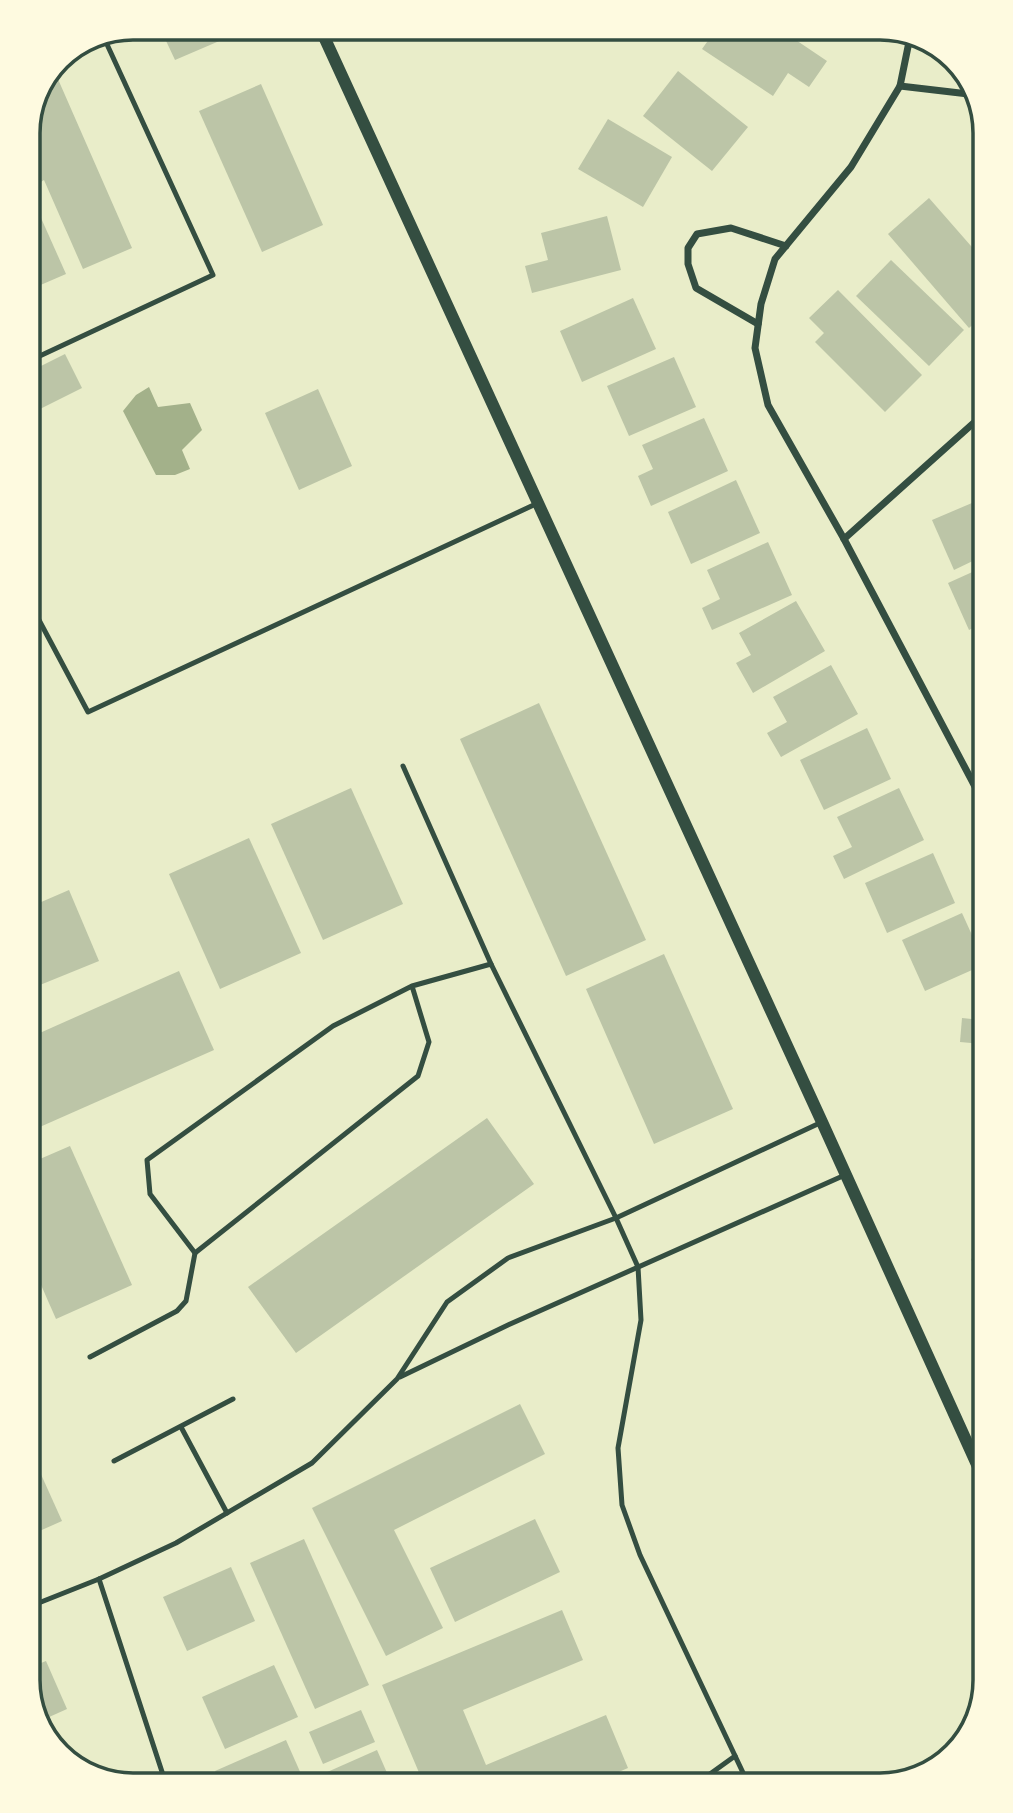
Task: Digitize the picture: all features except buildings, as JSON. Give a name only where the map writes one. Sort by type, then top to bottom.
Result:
[{"type":"street","points":[[326,40],[973,1456]]},
{"type":"street","points":[[908,45],[900,86],[851,167],[775,260],[761,304],[755,348],[768,405],[844,539],[973,783]]},
{"type":"street","points":[[900,86],[964,93]]},
{"type":"street","points":[[758,324],[696,288],[688,264],[688,248],[697,233],[731,228],[786,246]]},
{"type":"street","points":[[844,539],[973,423]]},
{"type":"lane","points":[[40,356],[213,275],[107,44]]},
{"type":"lane","points":[[40,622],[88,712],[538,503]]},
{"type":"lane","points":[[403,766],[491,964],[638,1267],[641,1320],[618,1448],[622,1505],[640,1555],[743,1773]]},
{"type":"lane","points":[[195,1253],[150,1194],[147,1160],[333,1026],[412,986],[491,964]]},
{"type":"lane","points":[[90,1357],[177,1311],[186,1301],[195,1253],[418,1076],[429,1042],[412,986]]},
{"type":"lane","points":[[40,1602],[99,1579],[176,1543],[312,1463],[397,1379],[447,1302],[508,1258],[616,1218],[822,1122]]},
{"type":"lane","points":[[397,1379],[508,1325],[845,1175]]},
{"type":"lane","points":[[114,1461],[233,1399]]},
{"type":"lane","points":[[181,1427],[228,1513]]},
{"type":"lane","points":[[99,1579],[162,1773]]},
{"type":"lane","points":[[711,1773],[735,1756]]},
{"type":"shaded area","points":[[149,387],[158,407],[190,403],[202,430],[182,450],[190,469],[175,475],[156,475],[123,411],[136,395]]}]
